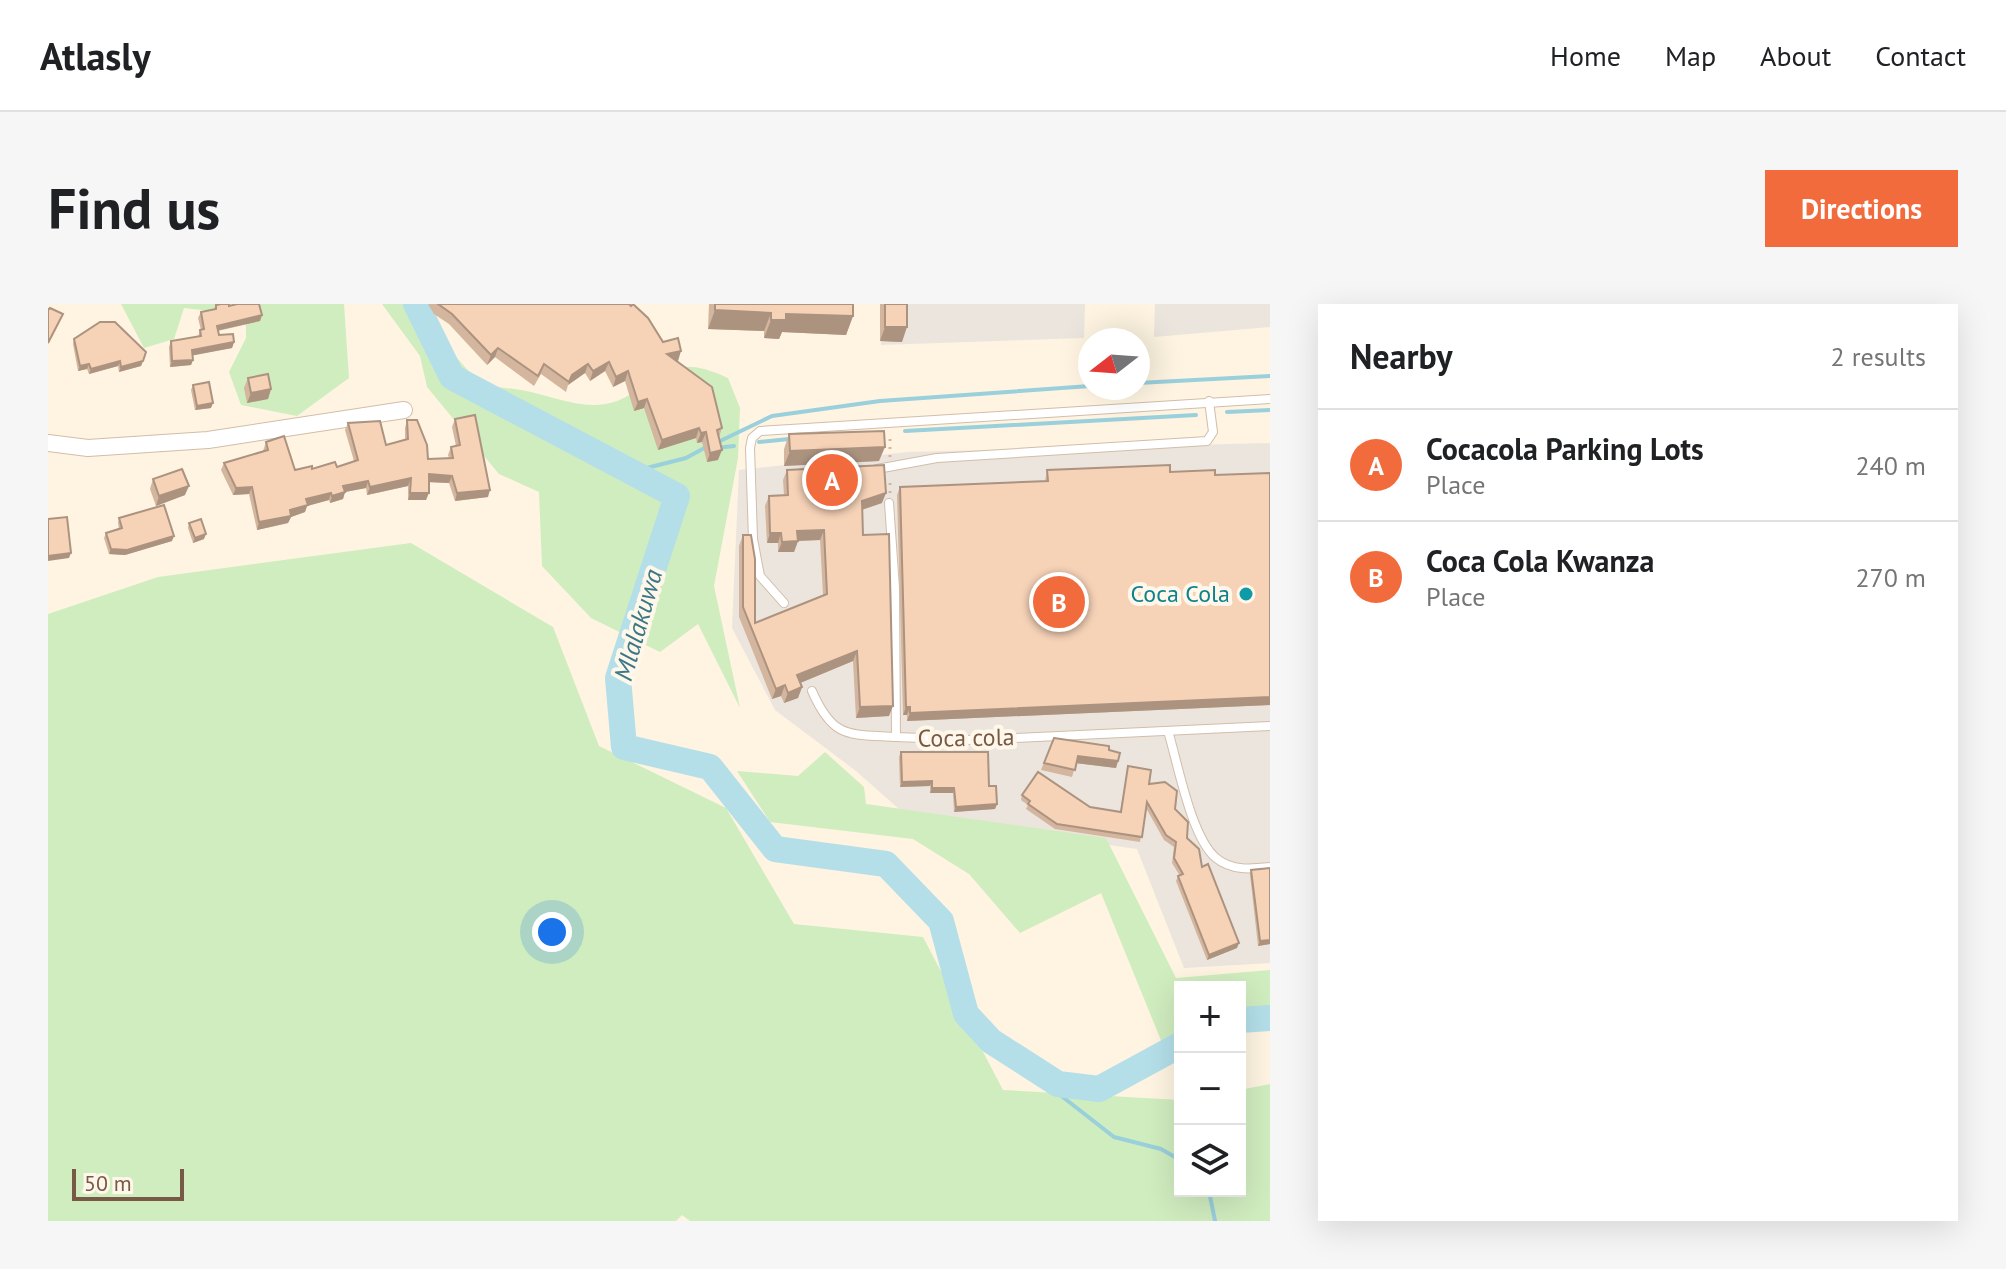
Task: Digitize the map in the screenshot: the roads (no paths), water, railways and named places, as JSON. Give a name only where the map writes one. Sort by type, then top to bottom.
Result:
[{"type":"street","points":[[48,443],[88,448],[183,442],[404,410]]},
{"type":"lane","points":[[784,603],[760,576],[753,539],[750,479],[752,438],[764,431],[1270,399]]},
{"type":"lane","points":[[864,467],[877,469],[937,458],[1207,441],[1213,432],[1209,401]]},
{"type":"lane","name":"Coca cola","points":[[889,503],[895,588],[896,737],[972,740],[1270,726]]},
{"type":"lane","points":[[812,691],[824,717],[834,728],[850,734],[896,737]]},
{"type":"lane","points":[[1168,731],[1202,840],[1217,859],[1238,869],[1270,867]]},
{"type":"waterway","name":"Mlalakuwa","points":[[416,304],[452,377],[677,496],[618,678],[624,747],[710,767],[775,849],[886,864],[941,921],[966,1014],[991,1041],[1058,1084],[1099,1089],[1174,1048]]},
{"type":"waterway","points":[[1150,382],[1270,376]]},
{"type":"waterway","points":[[716,443],[772,416],[880,401],[1078,387]]},
{"type":"waterway","points":[[1227,412],[1270,410]]},
{"type":"waterway","points":[[905,431],[1196,415]]},
{"type":"waterway","points":[[759,442],[789,439]]},
{"type":"waterway","points":[[631,472],[686,458],[708,446]]},
{"type":"waterway","points":[[716,448],[734,446]]},
{"type":"waterway","name":"Mlalakuwa","points":[[1246,1020],[1270,1018]]},
{"type":"waterway","points":[[991,1041],[1114,1137],[1161,1149],[1174,1157]]},
{"type":"waterway","points":[[1210,1197],[1215,1221]]},
{"type":"place","name":"Cocacola Parking Lots","points":[[832,480]]},
{"type":"place","name":"Coca Cola","points":[[1246,594]]},
{"type":"place","name":"Coca Cola Kwanza","points":[[1059,602]]}]
